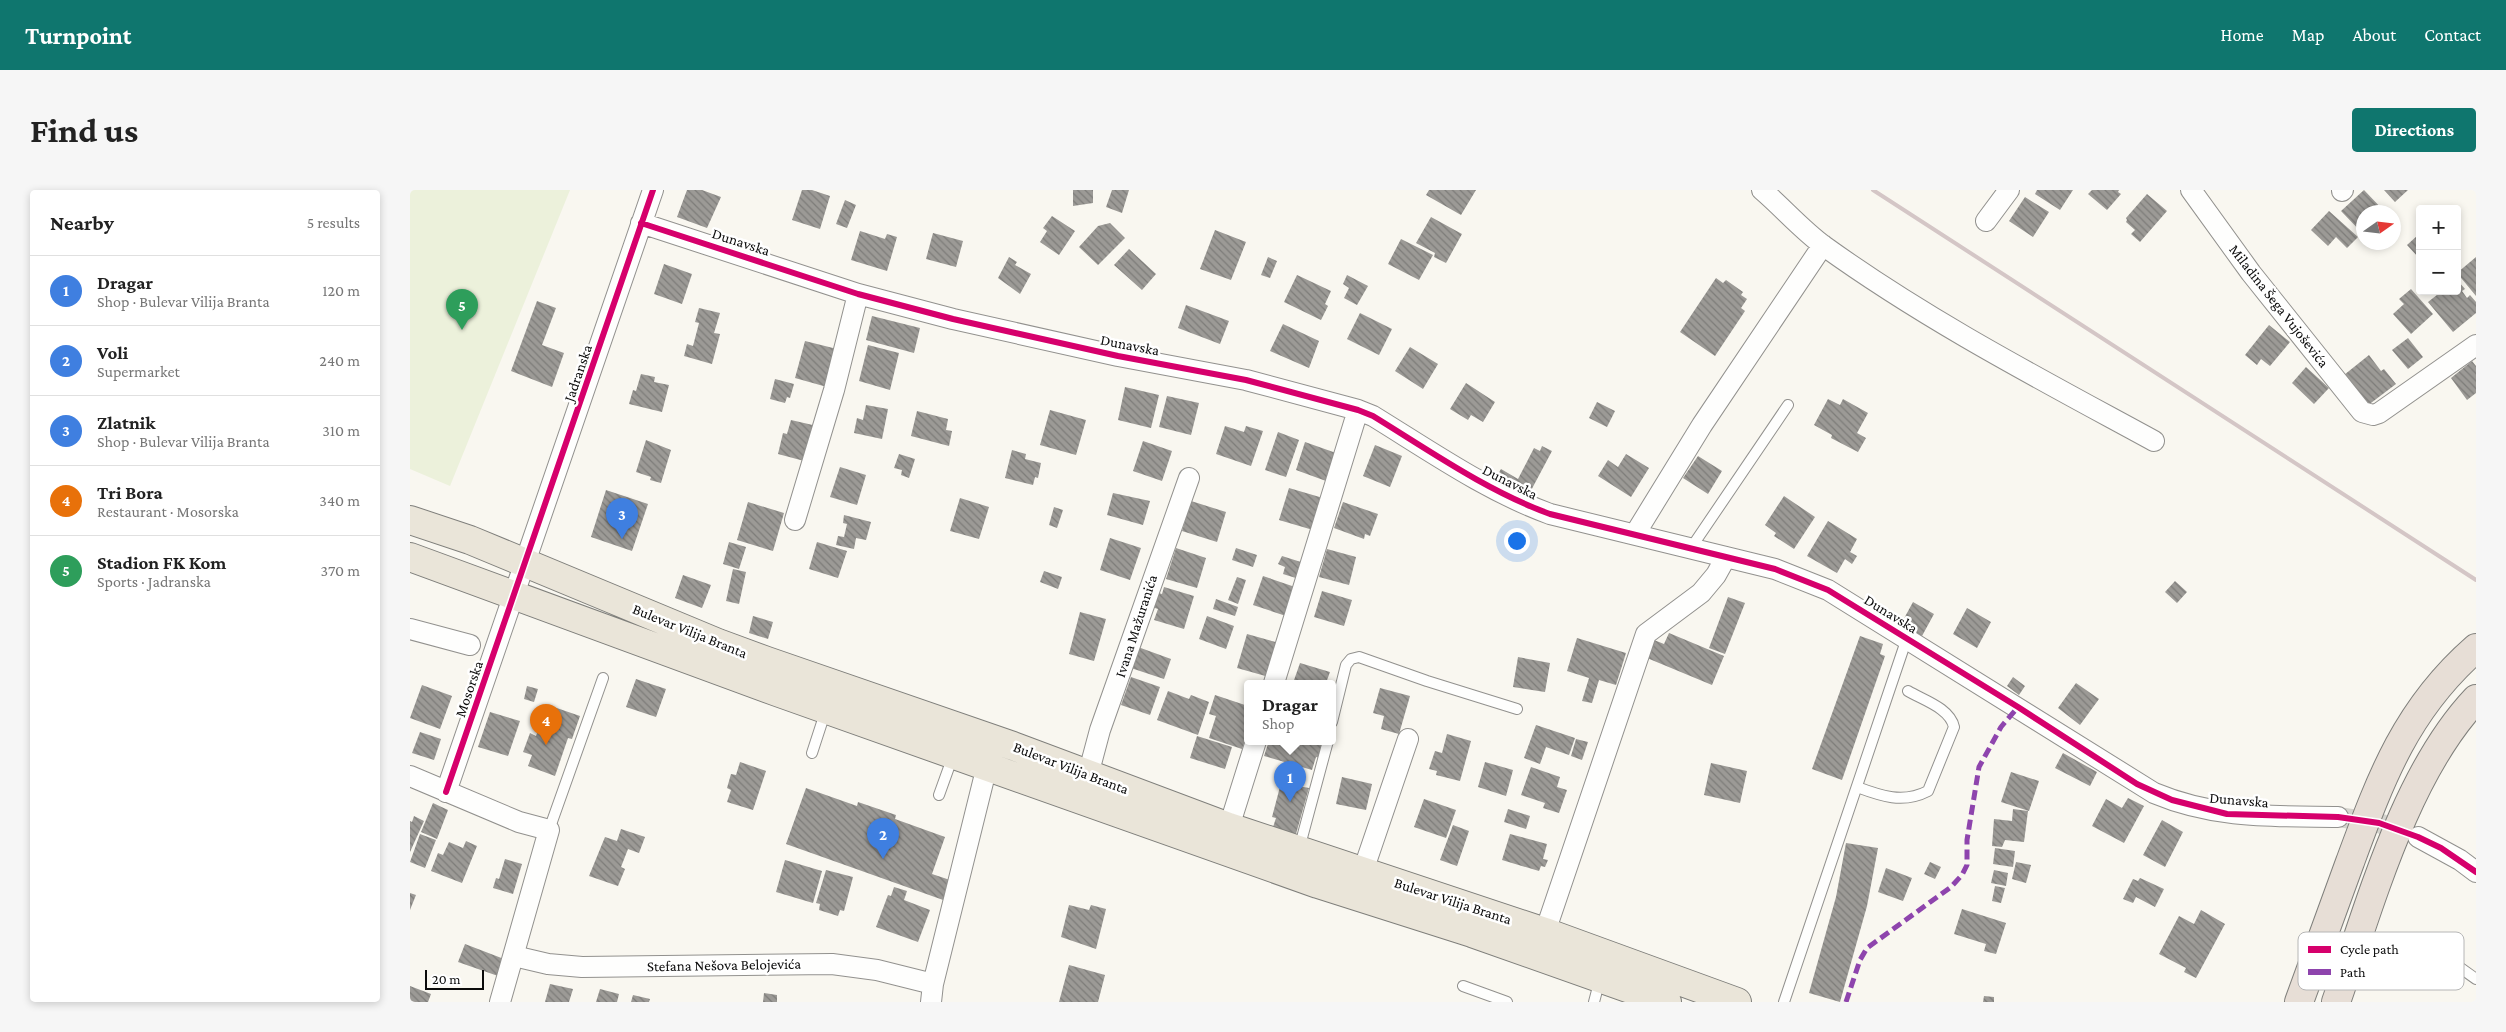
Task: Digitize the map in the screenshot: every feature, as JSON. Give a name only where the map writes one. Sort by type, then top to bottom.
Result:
[{"type":"highway","points":[[2325,932],[2377,788],[2393,754],[2432,693],[2476,648]]},
{"type":"highway","points":[[2361,932],[2413,796],[2440,745],[2476,699]]},
{"type":"highway","points":[[2299,1002],[2303,990]]},
{"type":"highway","points":[[2336,1002],[2340,990]]},
{"type":"main road","name":"Bulevar Vilija Branta","points":[[410,520],[470,540],[718,643],[1013,746],[1228,827],[1545,932],[1737,1002]]},
{"type":"main road","name":"Bulevar Vilija Branta","points":[[410,557],[515,594],[612,632],[1318,884],[1472,933],[1597,990],[1667,1002]]},
{"type":"street","name":"Jadranska","points":[[515,594],[653,190]]},
{"type":"street","points":[[1762,190],[1823,245],[1903,298],[1999,356],[2154,441]]},
{"type":"street","points":[[1986,221],[2009,190]]},
{"type":"street","name":"Miladina Šega Vujoševića","points":[[2191,190],[2251,273],[2362,412],[2373,415],[2379,413],[2476,345]]},
{"type":"street","name":"Dunavska","points":[[642,223],[858,294],[953,319],[1118,356],[1246,380],[1358,410],[1373,416],[1478,481],[1526,506],[1550,514],[1775,569],[1803,579],[1857,606],[2018,706],[2120,774],[2154,793],[2187,805],[2227,814],[2338,818]]},
{"type":"street","points":[[1635,534],[1702,425],[1823,245]]},
{"type":"street","points":[[795,520],[834,390],[858,294]]},
{"type":"street","points":[[1275,680],[1358,410]]},
{"type":"street","name":"Ivana Mažuranića","points":[[1088,775],[1100,730],[1188,478]]},
{"type":"street","points":[[1545,932],[1646,634],[1701,593],[1716,575],[1726,557]]},
{"type":"street","name":"Mosorska","points":[[446,792],[515,594]]},
{"type":"street","points":[[410,629],[470,645]]},
{"type":"street","points":[[1363,871],[1408,739]]},
{"type":"street","points":[[1228,827],[1255,745]]},
{"type":"street","points":[[932,993],[988,766]]},
{"type":"street","points":[[410,776],[519,822],[549,830],[533,880],[514,956],[500,1002]]},
{"type":"street","points":[[2418,837],[2460,860],[2476,872]]},
{"type":"street","name":"Stefana Nešova Belojevića","points":[[514,956],[548,964],[582,967],[832,964],[877,970],[932,993]]},
{"type":"lane","points":[[1691,548],[1788,405]]},
{"type":"lane","points":[[1784,1002],[1907,638]]},
{"type":"lane","points":[[1336,706],[1346,665],[1351,659],[1359,657],[1426,681],[1517,708]]},
{"type":"lane","points":[[549,830],[603,678]]},
{"type":"lane","points":[[1857,787],[1887,798],[1908,798],[1928,790],[1954,727],[1952,719],[1947,713],[1908,691]]},
{"type":"lane","points":[[812,753],[827,709]]},
{"type":"lane","points":[[1299,850],[1327,745]]},
{"type":"lane","points":[[939,795],[954,754]]},
{"type":"lane","points":[[2464,971],[2476,979]]},
{"type":"lane","points":[[1463,986],[1506,1002]]},
{"type":"green space","points":[[410,190],[570,190],[450,486],[410,469]]},
{"type":"building","points":[[687,190],[702,190],[721,197],[707,228],[677,217]]},
{"type":"building","points":[[802,190],[812,190],[830,196],[820,229],[792,220]]},
{"type":"building","points":[[1073,190],[1093,190],[1093,203],[1073,206]]},
{"type":"building","points":[[1112,190],[1129,190],[1122,213],[1106,207]]},
{"type":"building","points":[[1429,190],[1476,190],[1461,215],[1426,195]]},
{"type":"building","points":[[2037,190],[2073,190],[2060,210],[2035,194]]},
{"type":"building","points":[[2092,190],[2119,190],[2118,192],[2121,194],[2107,210],[2088,194]]},
{"type":"building","points":[[2364,190],[2378,205],[2356,205],[2356,227],[2341,211]]},
{"type":"building","points":[[2384,190],[2408,190],[2395,202]]},
{"type":"building","points":[[2147,194],[2167,211],[2140,242],[2131,234],[2135,230],[2126,222],[2126,218]]},
{"type":"building","points":[[2025,197],[2049,212],[2033,237],[2009,221]]},
{"type":"building","points":[[845,200],[856,205],[847,228],[836,224]]},
{"type":"building","points":[[2329,211],[2356,235],[2356,239],[2347,248],[2336,237],[2328,246],[2311,230]]},
{"type":"building","points":[[1052,216],[1075,231],[1059,255],[1040,242],[1047,231],[1043,228]]},
{"type":"building","points":[[1431,217],[1462,234],[1446,263],[1434,257],[1435,253],[1416,243]]},
{"type":"building","points":[[1110,223],[1125,238],[1098,265],[1079,247],[1098,226]]},
{"type":"building","points":[[1215,230],[1246,242],[1231,280],[1200,269]]},
{"type":"building","points":[[860,231],[885,239],[887,234],[897,237],[887,271],[851,260]]},
{"type":"building","points":[[933,233],[963,241],[956,267],[926,259]]},
{"type":"building","points":[[2416,237],[2416,255],[2407,245]]},
{"type":"building","points":[[1401,239],[1433,255],[1419,280],[1388,264]]},
{"type":"building","points":[[1129,249],[1156,274],[1142,290],[1114,265]]},
{"type":"building","points":[[1009,257],[1017,262],[1015,265],[1031,274],[1020,294],[998,278]]},
{"type":"building","points":[[1268,257],[1277,261],[1270,278],[1261,275]]},
{"type":"building","points":[[2476,257],[2476,296],[2461,278],[2461,270]]},
{"type":"building","points":[[664,264],[692,274],[682,304],[654,294]]},
{"type":"building","points":[[1297,275],[1331,291],[1325,304],[1328,306],[1321,320],[1284,302]]},
{"type":"building","points":[[1347,275],[1368,286],[1357,305],[1344,298],[1349,288],[1343,284]]},
{"type":"building","points":[[1716,278],[1723,283],[1726,280],[1743,292],[1741,295],[1747,299],[1741,308],[1745,311],[1715,356],[1680,332]]},
{"type":"building","points":[[2461,284],[2465,289],[2462,291],[2467,298],[2470,295],[2476,302],[2476,313],[2453,332],[2428,302],[2437,295],[2461,295]]},
{"type":"building","points":[[2411,289],[2433,314],[2411,334],[2393,314],[2404,304],[2399,299]]},
{"type":"building","points":[[537,301],[556,308],[542,345],[564,353],[552,387],[511,371]]},
{"type":"building","points":[[1186,305],[1229,321],[1220,344],[1178,328]]},
{"type":"building","points":[[699,308],[720,313],[714,333],[720,334],[712,364],[684,356],[687,344],[693,346],[699,323],[695,322]]},
{"type":"building","points":[[1360,313],[1392,329],[1379,355],[1347,339]]},
{"type":"building","points":[[872,316],[920,328],[914,353],[866,340]]},
{"type":"building","points":[[1283,324],[1319,341],[1309,368],[1270,351]]},
{"type":"building","points":[[2269,325],[2290,342],[2270,366],[2261,359],[2257,365],[2245,355]]},
{"type":"building","points":[[2408,338],[2423,357],[2408,369],[2392,350]]},
{"type":"building","points":[[805,341],[837,349],[827,387],[795,378]]},
{"type":"building","points":[[868,345],[899,353],[890,390],[859,381]]},
{"type":"building","points":[[1410,347],[1438,364],[1423,389],[1395,371]]},
{"type":"building","points":[[2369,355],[2381,371],[2384,369],[2396,384],[2367,406],[2344,375]]},
{"type":"building","points":[[2472,361],[2476,366],[2476,393],[2467,400],[2451,378]]},
{"type":"building","points":[[2306,367],[2329,388],[2314,404],[2292,383]]},
{"type":"building","points":[[641,374],[655,377],[654,382],[669,385],[662,412],[629,404],[633,390],[636,391]]},
{"type":"building","points":[[775,379],[794,384],[790,398],[787,397],[785,403],[770,399]]},
{"type":"building","points":[[1466,383],[1495,402],[1483,422],[1471,415],[1468,420],[1450,409]]},
{"type":"building","points":[[1125,387],[1159,395],[1151,428],[1118,420]]},
{"type":"building","points":[[1167,396],[1199,403],[1191,435],[1159,427]]},
{"type":"building","points":[[1828,399],[1840,405],[1843,399],[1868,413],[1857,433],[1866,438],[1858,452],[1831,438],[1832,435],[1814,425]]},
{"type":"building","points":[[1597,402],[1615,411],[1607,427],[1589,418]]},
{"type":"building","points":[[866,405],[888,409],[882,439],[854,433],[857,418],[863,420]]},
{"type":"building","points":[[1050,410],[1086,420],[1076,455],[1040,445]]},
{"type":"building","points":[[917,411],[948,419],[946,430],[952,431],[949,446],[911,436]]},
{"type":"building","points":[[791,420],[817,426],[808,462],[778,454],[783,433],[787,434]]},
{"type":"building","points":[[1225,426],[1244,432],[1246,426],[1263,431],[1251,466],[1216,454]]},
{"type":"building","points":[[1278,432],[1299,440],[1286,477],[1265,470]]},
{"type":"building","points":[[646,440],[671,450],[661,483],[650,480],[651,477],[636,472]]},
{"type":"building","points":[[1143,441],[1172,451],[1162,481],[1133,471]]},
{"type":"building","points":[[1305,442],[1336,453],[1326,481],[1296,470]]},
{"type":"building","points":[[1375,445],[1402,456],[1390,487],[1363,476]]},
{"type":"building","points":[[1542,446],[1552,451],[1527,498],[1494,481],[1501,469],[1518,479],[1534,448],[1540,451]]},
{"type":"building","points":[[1012,450],[1026,454],[1025,459],[1041,463],[1038,478],[1035,477],[1033,485],[1005,478]]},
{"type":"building","points":[[899,454],[915,459],[909,478],[901,475],[902,470],[894,468]]},
{"type":"building","points":[[1626,454],[1649,468],[1631,497],[1598,476],[1608,460],[1618,467]]},
{"type":"building","points":[[1698,456],[1722,471],[1708,494],[1683,478]]},
{"type":"building","points":[[840,467],[866,475],[857,505],[830,497]]},
{"type":"building","points":[[1289,488],[1323,498],[1313,530],[1279,520]]},
{"type":"building","points":[[606,490],[648,504],[632,551],[591,537]]},
{"type":"building","points":[[1113,493],[1150,501],[1143,525],[1107,515]]},
{"type":"building","points":[[1784,496],[1815,517],[1794,549],[1774,536],[1776,533],[1765,525]]},
{"type":"building","points":[[960,498],[989,507],[979,539],[950,531]]},
{"type":"building","points":[[1191,501],[1226,512],[1217,542],[1182,531]]},
{"type":"building","points":[[748,502],[784,513],[773,551],[737,540]]},
{"type":"building","points":[[1343,502],[1378,514],[1370,536],[1365,534],[1364,539],[1334,528]]},
{"type":"building","points":[[1054,507],[1063,510],[1057,528],[1049,525]]},
{"type":"building","points":[[844,515],[871,522],[866,540],[856,538],[854,549],[836,545],[838,536],[844,537],[847,524],[843,523]]},
{"type":"building","points":[[1828,521],[1857,539],[1850,552],[1857,556],[1852,564],[1845,559],[1837,573],[1807,556]]},
{"type":"building","points":[[1110,538],[1141,548],[1130,580],[1100,570]]},
{"type":"building","points":[[729,542],[746,547],[739,569],[723,564]]},
{"type":"building","points":[[817,542],[847,551],[838,578],[809,569]]},
{"type":"building","points":[[1176,548],[1206,558],[1197,588],[1166,579]]},
{"type":"building","points":[[1236,548],[1257,555],[1253,567],[1232,560]]},
{"type":"building","points":[[1327,549],[1356,557],[1349,585],[1319,577]]},
{"type":"building","points":[[1282,556],[1304,563],[1299,579],[1283,574],[1285,567],[1278,564]]},
{"type":"building","points":[[733,569],[746,572],[739,604],[726,601]]},
{"type":"building","points":[[1044,571],[1062,577],[1058,589],[1040,582]]},
{"type":"building","points":[[683,575],[711,585],[702,608],[675,598]]},
{"type":"building","points":[[1263,576],[1295,587],[1286,616],[1253,605]]},
{"type":"building","points":[[1237,577],[1246,580],[1238,604],[1228,600]]},
{"type":"building","points":[[2175,581],[2187,592],[2177,603],[2165,592]]},
{"type":"building","points":[[1164,587],[1194,596],[1184,629],[1154,620],[1158,609],[1149,606],[1153,591],[1162,594]]},
{"type":"building","points":[[1322,591],[1352,600],[1344,626],[1314,617]]},
{"type":"building","points":[[1728,597],[1745,603],[1725,654],[1709,648]]},
{"type":"building","points":[[1216,599],[1238,607],[1235,616],[1213,609]]},
{"type":"building","points":[[1913,602],[1934,614],[1922,636],[1901,624]]},
{"type":"building","points":[[1967,608],[1991,622],[1977,648],[1953,634]]},
{"type":"building","points":[[1080,612],[1106,619],[1094,661],[1069,654]]},
{"type":"building","points":[[753,616],[773,622],[768,639],[749,633]]},
{"type":"building","points":[[1207,616],[1234,626],[1226,649],[1199,639]]},
{"type":"building","points":[[1669,633],[1724,656],[1712,685],[1647,658],[1654,640],[1664,644]]},
{"type":"building","points":[[1247,634],[1279,643],[1269,677],[1237,668]]},
{"type":"building","points":[[1860,636],[1883,644],[1880,654],[1885,656],[1842,780],[1812,769]]},
{"type":"building","points":[[1577,638],[1626,653],[1616,685],[1599,680],[1592,703],[1582,701],[1589,678],[1567,671]]},
{"type":"building","points":[[1138,647],[1171,659],[1164,679],[1131,668]]},
{"type":"building","points":[[1518,657],[1550,663],[1545,692],[1513,687]]},
{"type":"building","points":[[1300,663],[1330,672],[1327,680],[1294,680]]},
{"type":"building","points":[[1131,677],[1160,687],[1150,715],[1121,705]]},
{"type":"building","points":[[2013,677],[2025,686],[2019,695],[2007,686]]},
{"type":"building","points":[[636,679],[666,689],[656,717],[626,707]]},
{"type":"building","points":[[2076,683],[2099,699],[2080,725],[2058,708]]},
{"type":"building","points":[[422,685],[452,696],[440,729],[410,718]]},
{"type":"building","points":[[527,686],[538,689],[534,702],[524,699]]},
{"type":"building","points":[[1380,688],[1410,696],[1399,734],[1381,729],[1384,716],[1373,713]]},
{"type":"building","points":[[1168,691],[1189,699],[1191,695],[1209,702],[1198,735],[1157,720]]},
{"type":"building","points":[[1215,695],[1244,705],[1244,743],[1242,749],[1209,738],[1216,716],[1209,714]]},
{"type":"building","points":[[548,705],[580,716],[572,739],[568,738],[555,776],[528,766],[532,755],[523,752],[530,733],[536,736]]},
{"type":"building","points":[[490,712],[520,721],[508,756],[478,747]]},
{"type":"building","points":[[1536,725],[1575,738],[1569,755],[1546,747],[1540,764],[1524,758]]},
{"type":"building","points":[[420,732],[441,739],[434,760],[412,753]]},
{"type":"building","points":[[1447,734],[1471,741],[1460,781],[1436,775],[1437,771],[1429,769],[1435,751],[1442,753]]},
{"type":"building","points":[[1197,736],[1232,747],[1225,769],[1190,758]]},
{"type":"building","points":[[1576,739],[1588,742],[1582,760],[1571,756]]},
{"type":"building","points":[[1268,745],[1324,745],[1320,758],[1316,757],[1312,770],[1264,756]]},
{"type":"building","points":[[2063,753],[2097,772],[2090,786],[2055,768]]},
{"type":"building","points":[[740,762],[766,771],[753,810],[727,802],[731,790],[727,788],[731,774],[736,775]]},
{"type":"building","points":[[1485,762],[1513,770],[1506,796],[1478,787]]},
{"type":"building","points":[[1711,763],[1747,771],[1740,803],[1704,795]]},
{"type":"building","points":[[1531,767],[1560,777],[1557,787],[1567,790],[1559,813],[1543,808],[1545,803],[1521,795]]},
{"type":"building","points":[[2011,772],[2039,781],[2029,811],[2001,802]]},
{"type":"building","points":[[1342,777],[1372,784],[1366,810],[1336,804]]},
{"type":"building","points":[[1281,783],[1309,788],[1296,834],[1273,827],[1276,818],[1272,817]]},
{"type":"building","points":[[806,788],[857,806],[858,802],[896,815],[895,819],[945,837],[932,874],[953,881],[946,901],[786,844]]},
{"type":"building","points":[[2128,798],[2144,806],[2124,843],[2092,826],[2106,799],[2122,808]]},
{"type":"building","points":[[1424,799],[1456,810],[1446,838],[1414,827]]},
{"type":"building","points":[[433,803],[448,810],[437,839],[421,832]]},
{"type":"building","points":[[1508,809],[1530,816],[1526,829],[1504,822]]},
{"type":"building","points":[[2013,809],[2028,811],[2024,842],[2005,840],[2002,847],[1992,846],[1994,819],[2012,821]]},
{"type":"building","points":[[414,816],[424,821],[410,852],[410,821],[412,822]]},
{"type":"building","points":[[2162,820],[2183,832],[2165,867],[2143,855]]},
{"type":"building","points":[[1453,825],[1469,831],[1457,866],[1440,860]]},
{"type":"building","points":[[621,829],[645,837],[639,853],[628,849],[621,867],[625,869],[618,886],[589,876],[605,837],[617,841]]},
{"type":"building","points":[[420,834],[436,840],[425,868],[410,862]]},
{"type":"building","points":[[1510,834],[1547,844],[1543,859],[1548,860],[1545,867],[1541,866],[1539,871],[1502,860]]},
{"type":"building","points":[[466,841],[477,846],[462,883],[431,871],[438,853],[443,855],[449,842],[463,848]]},
{"type":"building","points":[[1846,843],[1878,848],[1867,906],[1840,1002],[1809,993],[1836,897]]},
{"type":"building","points":[[1995,848],[2015,851],[2013,867],[1993,864]]},
{"type":"building","points":[[505,859],[522,864],[513,894],[493,888],[496,878],[499,879]]},
{"type":"building","points":[[785,860],[822,871],[813,903],[776,892]]},
{"type":"building","points":[[1930,862],[1941,867],[1935,879],[1924,874]]},
{"type":"building","points":[[2016,862],[2031,865],[2026,883],[2012,879]]},
{"type":"building","points":[[1886,868],[1912,878],[1903,901],[1878,892]]},
{"type":"building","points":[[826,870],[853,877],[844,911],[840,910],[838,916],[819,910],[820,904],[816,903]]},
{"type":"building","points":[[1994,870],[2008,873],[2006,886],[1991,883]]},
{"type":"building","points":[[2140,878],[2164,889],[2155,907],[2136,897],[2133,903],[2123,899],[2133,879],[2138,881]]},
{"type":"building","points":[[1995,886],[2005,888],[2001,903],[1992,901]]},
{"type":"building","points":[[894,887],[907,891],[904,900],[930,910],[918,942],[876,927],[888,895],[891,896]]},
{"type":"building","points":[[410,893],[416,895],[410,910]]},
{"type":"building","points":[[1069,905],[1089,910],[1091,905],[1106,909],[1096,949],[1061,937]]},
{"type":"building","points":[[1962,909],[2006,923],[1996,954],[1984,951],[1986,944],[1954,934]]},
{"type":"building","points":[[2201,910],[2225,924],[2196,978],[2184,972],[2186,968],[2159,954],[2179,916],[2194,924]]},
{"type":"building","points":[[465,944],[504,959],[498,976],[458,962]]},
{"type":"building","points":[[1069,965],[1105,975],[1098,1002],[1059,1002]]},
{"type":"building","points":[[550,984],[573,989],[569,1002],[545,1002]]},
{"type":"building","points":[[410,986],[431,994],[428,1002],[410,1002]]},
{"type":"building","points":[[600,989],[619,994],[617,1002],[596,1002]]},
{"type":"building","points":[[764,993],[777,995],[777,1002],[763,1002]]},
{"type":"building","points":[[633,995],[650,999],[649,1002],[631,1002]]},
{"type":"building","points":[[1984,996],[1994,997],[1994,1002],[1983,1002]]},
{"type":"tunnel","points":[[2338,817],[2379,823],[2409,834]]},
{"type":"railway","points":[[1873,190],[2476,580]]},
{"type":"marked path","points":[[1846,1002],[1860,960],[1867,948],[1951,887],[1962,875],[1967,865],[1967,840],[1979,767],[2001,727],[2018,707]]},
{"type":"cycle path","points":[[446,792],[653,190]]},
{"type":"cycle path","points":[[641,223],[858,294],[953,319],[1118,356],[1246,380],[1358,410],[1373,416],[1481,482],[1527,505],[1550,514],[1775,569],[1828,590],[2018,707],[2137,784],[2172,800],[2227,814],[2338,817],[2379,823],[2418,837],[2441,848],[2476,872]]},
{"type":"place","name":"Stadion FK Kom","points":[[462,330]]},
{"type":"place","name":"Zlatnik","points":[[622,539]]},
{"type":"place","name":"Tri Bora","points":[[546,745]]},
{"type":"place","name":"Dragar","points":[[1290,802]]},
{"type":"place","name":"Voli","points":[[883,859]]}]
